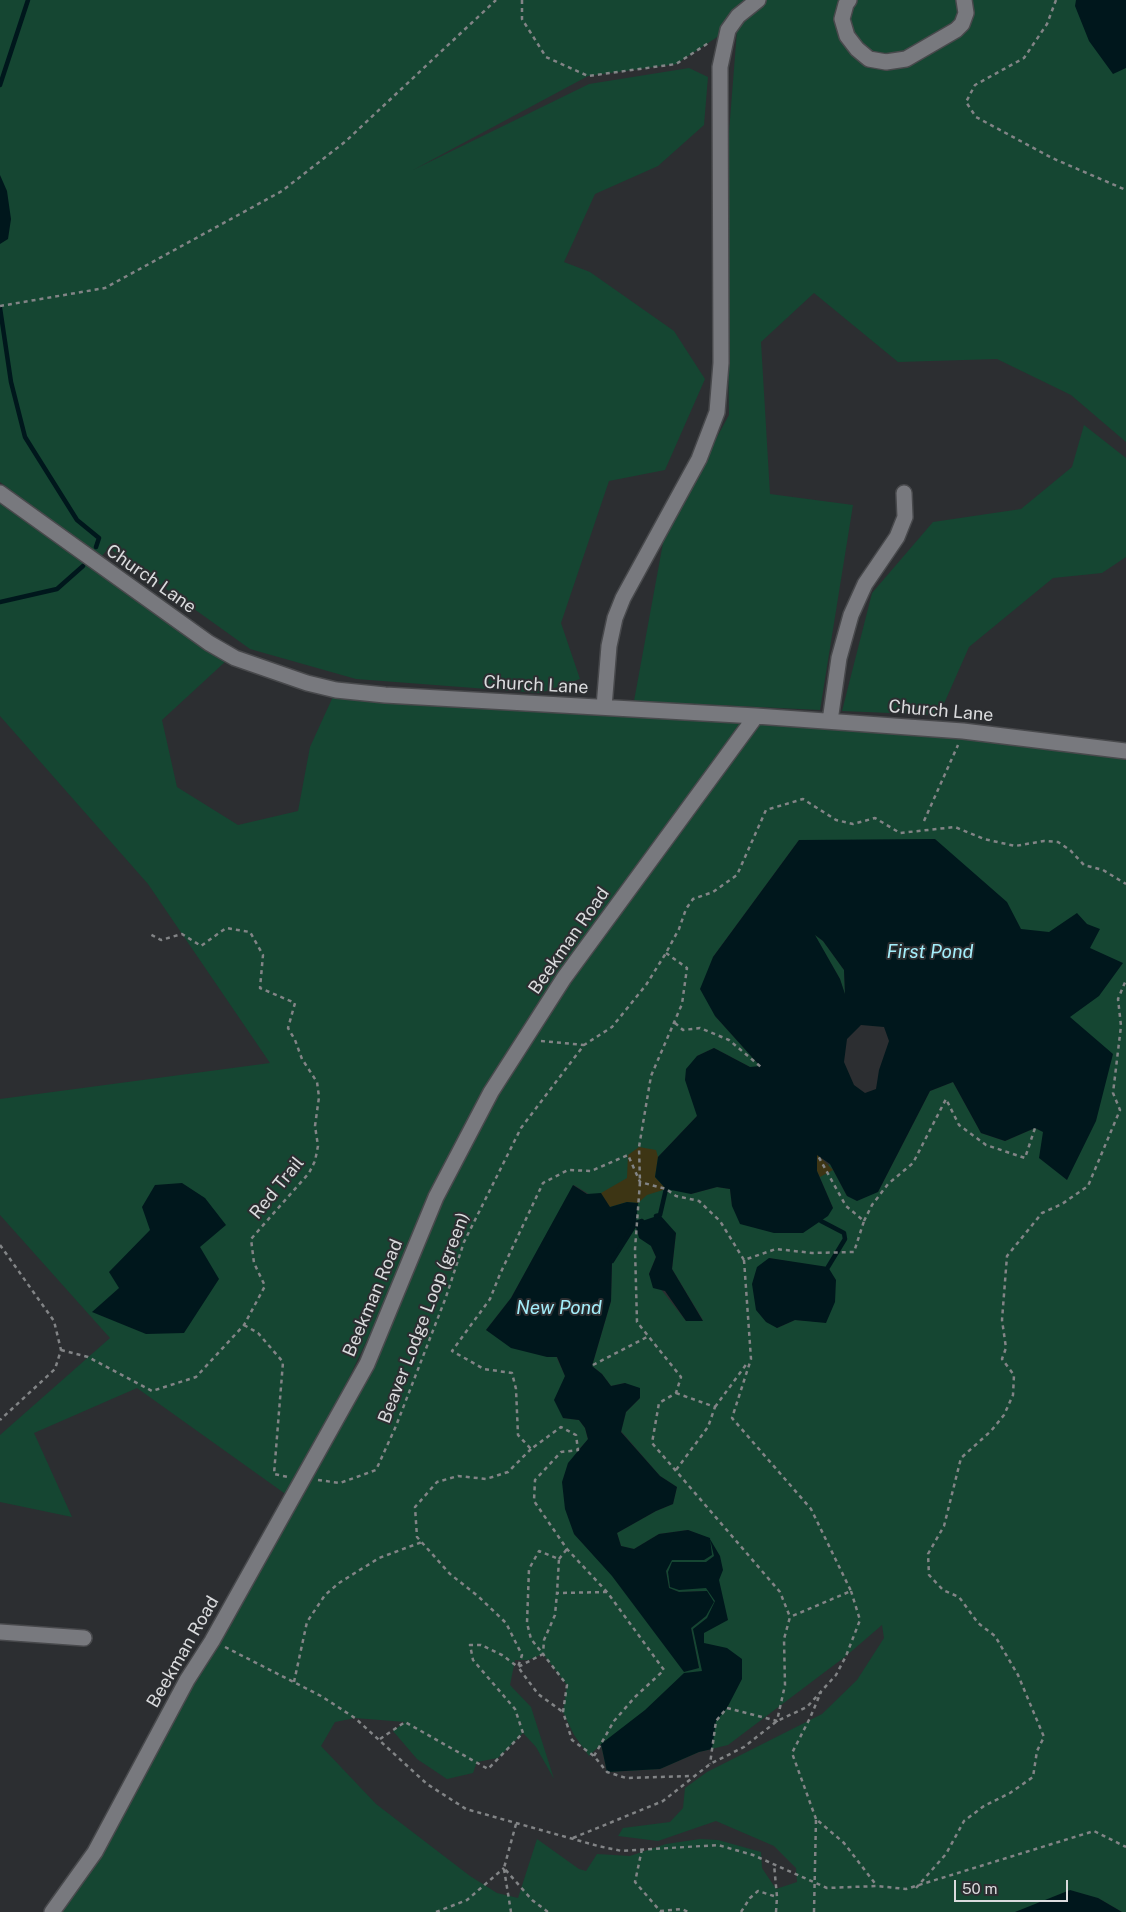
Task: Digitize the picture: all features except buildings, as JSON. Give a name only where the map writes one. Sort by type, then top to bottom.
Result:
[{"type":"street","points":[[604,707],[609,646],[615,618],[623,598],[699,459],[717,412],[721,363],[720,67],[728,30],[738,16],[758,0]]},
{"type":"street","points":[[849,0],[842,19],[847,36],[857,49],[869,59],[886,62],[906,59],[956,30],[962,24],[966,13],[964,0]]},
{"type":"street","name":"Church Lane","points":[[0,493],[209,643],[235,658],[274,673],[336,690],[385,695],[756,716],[963,731],[1126,751]]},
{"type":"street","points":[[830,721],[839,658],[851,615],[865,584],[897,537],[904,517],[904,493]]},
{"type":"street","name":"Beekman Road","points":[[52,1912],[95,1852],[187,1680],[212,1641],[367,1364],[436,1197],[491,1092],[564,978],[756,716]]},
{"type":"street","points":[[0,1632],[84,1638]]},
{"type":"path","points":[[0,306],[105,288],[282,191],[346,141],[496,0]]},
{"type":"path","points":[[522,0],[522,19],[546,57],[588,76],[676,64],[728,30]]},
{"type":"path","points":[[1056,0],[1047,24],[1024,58],[975,85],[966,102],[976,117],[1052,158],[1126,190]]},
{"type":"path","points":[[924,821],[963,731]]},
{"type":"path","name":"Beaver Lodge Loop (green)","points":[[244,1325],[258,1333],[283,1362],[274,1474],[340,1483],[376,1470],[396,1426],[435,1325],[464,1242],[521,1128],[584,1045],[612,1027],[646,985],[666,953],[679,929],[686,909],[693,899],[713,892],[737,875],[766,810],[803,799],[836,820],[853,824],[875,818],[900,833],[955,828],[984,839],[1015,846],[1058,842],[1070,850],[1084,865],[1103,870],[1126,884]]},
{"type":"path","name":"Red Trail","points":[[61,1350],[88,1357],[152,1391],[196,1377],[244,1325],[265,1286],[254,1263],[251,1239],[309,1173],[316,1162],[318,1146],[315,1126],[319,1098],[317,1082],[302,1059],[288,1028],[295,1003],[260,988],[263,955],[250,932],[226,928],[201,946],[182,934],[161,940],[148,934]]},
{"type":"path","points":[[666,953],[687,968],[682,1004],[676,1023],[651,1076],[639,1147],[640,1182],[636,1223],[638,1322],[681,1377],[676,1393],[659,1403],[652,1444],[780,1592],[790,1617],[784,1639],[785,1685],[777,1721]]},
{"type":"path","points":[[916,1888],[946,1854],[964,1821],[984,1806],[1010,1793],[1033,1777],[1036,1751],[1044,1737],[1018,1675],[995,1636],[978,1623],[960,1597],[943,1590],[929,1575],[928,1554],[944,1526],[961,1458],[995,1426],[1004,1415],[1014,1395],[1014,1375],[1002,1359],[1006,1348],[1002,1320],[1007,1256],[1042,1213],[1062,1204],[1088,1186],[1120,1110],[1113,1093],[1120,1026],[1118,999],[1126,980]]},
{"type":"path","points":[[676,1023],[683,1030],[700,1028],[729,1040],[761,1066]]},
{"type":"path","points":[[538,1041],[584,1045]]},
{"type":"path","points":[[744,1260],[776,1249],[812,1253],[854,1252],[864,1221],[872,1205],[888,1184],[913,1163],[946,1099],[959,1125],[986,1145],[1025,1158],[1035,1128]]},
{"type":"path","points":[[817,1154],[846,1206],[864,1221]]},
{"type":"path","points":[[531,1449],[518,1435],[516,1389],[512,1373],[484,1369],[452,1351],[490,1300],[500,1274],[543,1182],[568,1170],[591,1170],[628,1155],[640,1182]]},
{"type":"path","points":[[572,1838],[663,1801],[710,1764],[744,1747],[777,1721],[806,1707],[836,1675],[860,1620],[851,1591],[811,1509],[732,1418],[750,1359],[744,1260],[720,1221],[699,1201],[676,1196],[666,1189],[640,1182]]},
{"type":"path","points":[[0,1245],[54,1321],[61,1350],[55,1370],[0,1420]]},
{"type":"path","points":[[593,1365],[649,1336]]},
{"type":"path","points":[[676,1470],[708,1427],[715,1407],[750,1359]]},
{"type":"path","points":[[676,1393],[715,1407]]},
{"type":"path","points":[[518,1667],[522,1656],[506,1623],[479,1597],[450,1574],[417,1537],[415,1507],[437,1482],[458,1476],[486,1479],[508,1472],[531,1449],[561,1427],[576,1434],[578,1450],[561,1452],[535,1480],[534,1501],[567,1548],[606,1592],[664,1670],[635,1697],[614,1721],[594,1756]]},
{"type":"path","points":[[294,1682],[307,1622],[325,1595],[339,1583],[379,1558],[422,1542]]},
{"type":"path","points":[[543,1654],[544,1640],[555,1615],[559,1560],[567,1548]]},
{"type":"path","points":[[559,1560],[540,1551],[529,1569],[527,1623],[531,1639],[567,1685],[563,1712],[572,1740],[594,1756],[607,1772],[626,1778],[695,1776]]},
{"type":"path","points":[[790,1617],[851,1591]]},
{"type":"path","points":[[557,1593],[606,1592]]},
{"type":"path","points":[[212,1641],[322,1696],[355,1718],[427,1784],[466,1809],[622,1851],[718,1845],[774,1864],[827,1888],[877,1886],[906,1889],[916,1888],[1094,1831],[1126,1847]]},
{"type":"path","points":[[380,1739],[405,1722],[488,1769],[523,1733],[515,1709],[473,1660],[470,1645],[481,1645],[502,1655],[518,1667],[538,1694],[563,1712]]},
{"type":"path","points":[[518,1667],[543,1654]]},
{"type":"path","points":[[814,1912],[813,1881],[816,1819],[792,1753],[810,1718],[821,1690]]},
{"type":"path","points":[[710,1764],[716,1721],[727,1708],[777,1721]]},
{"type":"path","points":[[816,1819],[844,1843],[877,1886]]},
{"type":"path","points":[[511,1912],[504,1868],[516,1824]]},
{"type":"path","points":[[642,1849],[635,1882],[661,1911],[682,1909],[688,1912]]},
{"type":"path","points":[[774,1864],[777,1897],[776,1912]]},
{"type":"path","points":[[436,1912],[467,1900],[504,1868]]},
{"type":"path","points":[[504,1868],[532,1900],[548,1912]]},
{"type":"path","points":[[741,1912],[750,1898],[758,1891],[777,1897]]},
{"type":"green space","points":[[0,0],[1126,0],[1126,442],[1071,395],[997,359],[898,362],[814,293],[761,342],[770,494],[853,505],[820,710],[634,701],[665,532],[729,415],[726,170],[738,18],[728,30],[676,64],[588,76],[413,170],[589,84],[689,68],[708,77],[704,125],[658,166],[595,194],[564,262],[590,272],[674,331],[705,379],[665,470],[609,481],[561,623],[580,679],[540,693],[356,679],[250,649],[109,548],[112,544],[101,557],[0,482]]},
{"type":"green space","points":[[1084,425],[1126,458],[1126,557],[1102,573],[1053,578],[969,647],[939,715],[842,711],[872,593],[933,522],[1021,509],[1072,467]]},
{"type":"green space","points":[[0,503],[226,661],[162,720],[177,787],[238,825],[298,811],[310,747],[336,690],[756,716],[1126,751],[1126,1912],[1122,1912],[1098,1898],[1015,1912],[52,1912],[291,1498],[137,1388],[34,1433],[72,1517],[0,1502],[0,1435],[110,1338],[0,1215],[0,1099],[270,1063],[148,884],[0,716]],"holes":[[[799,840],[1096,1121],[1044,1132],[1035,1128],[1005,1141],[981,1133],[953,1082],[930,1091],[878,1192],[847,1196],[830,1164],[817,1171],[833,1208],[732,1206],[730,1189],[717,1187],[691,1194],[658,1157],[697,1116],[697,1056],[714,1048],[750,1067],[761,1067],[715,1016],[713,957]],[[574,1185],[636,1223],[612,1261],[611,1301],[592,1366],[602,1374],[611,1386],[625,1383],[640,1398],[626,1412],[621,1431],[660,1476],[677,1487],[673,1504],[656,1511],[617,1533],[621,1546],[634,1549],[659,1534],[688,1530],[710,1539],[704,1560],[671,1560],[666,1571],[669,1588],[679,1592],[707,1591],[706,1616],[691,1628],[699,1668],[574,1534],[578,1450],[588,1440],[585,1428],[579,1420],[563,1418],[565,1376],[556,1356],[486,1330],[511,1298]],[[430,1209],[367,1364],[296,1488]],[[676,1233],[672,1269],[703,1320],[686,1321],[649,1274],[656,1257],[651,1246]],[[769,1258],[792,1262],[826,1322],[795,1320],[777,1328]],[[882,1625],[884,1638],[857,1680],[822,1714],[707,1772],[685,1788],[683,1808],[670,1822],[623,1828],[618,1836],[658,1841],[716,1821],[774,1846],[796,1868],[797,1882],[776,1889],[762,1868],[761,1852],[718,1840],[700,1839],[666,1844],[630,1856],[597,1854],[586,1871],[579,1869],[537,1839],[518,1898],[497,1893],[470,1876],[376,1804],[321,1746],[335,1722],[355,1718],[405,1722],[393,1731],[417,1759],[447,1779],[473,1773],[477,1762],[498,1758],[523,1733],[536,1747],[554,1779],[531,1707],[510,1685],[515,1660],[528,1660],[543,1654],[567,1685],[563,1712],[574,1735],[589,1756],[601,1744],[607,1772],[660,1769],[699,1752],[728,1745],[846,1656]]]},
{"type":"green space","points":[[814,934],[823,941],[844,970],[845,995],[840,979]]},
{"type":"sand","points":[[639,1147],[656,1150],[658,1157],[655,1177],[666,1189],[647,1195],[638,1203],[627,1202],[610,1207],[605,1204],[601,1193],[627,1178],[628,1155]]},
{"type":"sand","points":[[817,1154],[833,1170],[820,1177],[817,1171]]},
{"type":"water","points":[[1076,0],[1126,0],[1126,68],[1113,74],[1089,41],[1075,6]]},
{"type":"water","points":[[0,175],[7,191],[11,219],[8,239],[0,244]]},
{"type":"water","name":"First Pond","points":[[935,839],[1007,902],[1021,929],[1049,932],[1077,913],[1087,924],[1100,929],[1090,948],[1123,963],[1099,996],[1070,1017],[1113,1054],[1096,1121],[1067,1180],[1039,1158],[1043,1132],[1035,1128],[1005,1141],[981,1133],[953,1082],[930,1091],[878,1192],[857,1201],[847,1196],[830,1164],[817,1155],[817,1171],[833,1208],[828,1216],[803,1233],[774,1233],[740,1224],[732,1206],[730,1189],[717,1187],[691,1194],[666,1189],[655,1177],[658,1157],[697,1116],[685,1080],[686,1069],[697,1056],[714,1048],[750,1067],[760,1066],[715,1016],[700,989],[713,957],[799,840]],"holes":[[[815,935],[823,941],[844,970],[845,994],[840,979]],[[861,1025],[884,1027],[889,1041],[879,1070],[876,1089],[865,1093],[854,1085],[844,1062],[847,1039]]]},
{"type":"water","points":[[182,1183],[205,1198],[226,1225],[200,1247],[219,1279],[184,1333],[146,1334],[92,1312],[119,1288],[109,1272],[150,1230],[142,1207],[155,1185]]},
{"type":"water","name":"New Pond","points":[[573,1185],[587,1194],[601,1193],[610,1207],[627,1202],[638,1203],[636,1223],[660,1215],[676,1233],[672,1269],[703,1321],[686,1321],[665,1291],[653,1288],[649,1274],[656,1257],[651,1246],[639,1238],[635,1224],[612,1261],[611,1301],[592,1366],[602,1374],[611,1386],[625,1383],[640,1388],[640,1398],[626,1412],[621,1432],[660,1476],[677,1487],[673,1504],[656,1511],[617,1533],[621,1546],[634,1549],[659,1534],[688,1530],[710,1538],[712,1555],[704,1560],[672,1560],[666,1571],[669,1588],[679,1592],[707,1591],[714,1602],[706,1616],[691,1628],[699,1668],[684,1672],[612,1576],[574,1534],[565,1509],[562,1482],[568,1463],[588,1439],[585,1428],[579,1420],[563,1418],[554,1400],[565,1376],[557,1357],[547,1357],[511,1348],[486,1330],[511,1298]]},
{"type":"water","points":[[769,1258],[828,1267],[836,1280],[835,1302],[826,1323],[795,1320],[777,1328],[766,1322],[756,1310],[752,1284],[757,1267]]},
{"type":"water","points":[[710,1539],[720,1556],[723,1570],[719,1580],[728,1620],[704,1633],[704,1643],[727,1648],[742,1659],[742,1679],[727,1708],[716,1721],[712,1749],[699,1752],[660,1769],[607,1772],[601,1744],[645,1710],[684,1673],[702,1671],[693,1629],[707,1618],[715,1601],[706,1588],[679,1590],[670,1587],[668,1572],[672,1562],[706,1562],[714,1556]]},
{"type":"water","points":[[1070,1890],[1098,1898],[1122,1912],[1015,1912]]},
{"type":"waterway","points":[[0,85],[28,0]]},
{"type":"waterway","points":[[0,308],[11,382],[25,437],[77,520],[99,538],[96,547]]},
{"type":"waterway","points":[[0,602],[57,589],[83,566]]},
{"type":"waterway","points":[[656,1216],[660,1215],[666,1189]]},
{"type":"waterway","points":[[612,1261],[636,1223],[642,1221]]},
{"type":"waterway","points":[[821,1221],[844,1233],[845,1239],[828,1267]]}]
